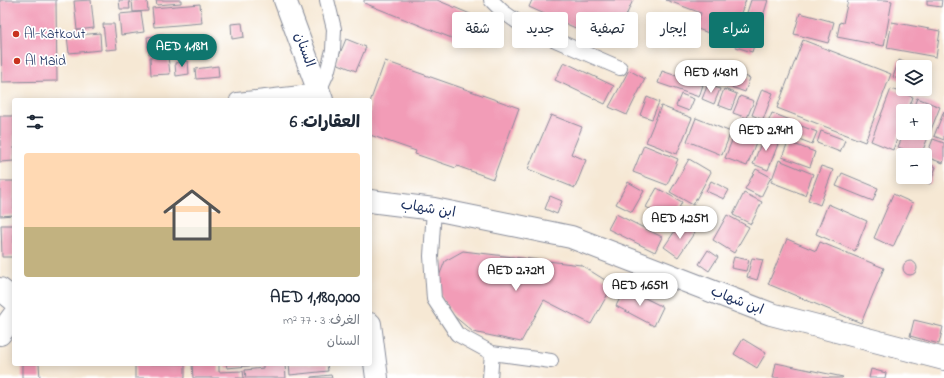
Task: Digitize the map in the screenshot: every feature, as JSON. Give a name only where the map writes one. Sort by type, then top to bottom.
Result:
[{"type":"street","name":"السنان","points":[[285,0],[320,96]]},
{"type":"street","name":"ابن شهاب","points":[[372,200],[434,209],[571,237],[771,314],[944,360]]},
{"type":"street","points":[[0,289],[12,298]]},
{"type":"street","points":[[0,334],[12,318]]},
{"type":"street","points":[[372,339],[377,378]]},
{"type":"lane","points":[[278,98],[320,96],[333,50],[334,29],[327,0]]},
{"type":"lane","points":[[491,0],[502,11],[523,26],[620,68]]},
{"type":"lane","points":[[434,209],[431,256],[434,299],[457,334],[492,353],[551,361]]},
{"type":"lane","points":[[490,378],[492,353]]},
{"type":"building","points":[[0,0],[56,0],[57,81],[2,82]]},
{"type":"building","points":[[91,0],[94,28],[77,30],[74,1]]},
{"type":"building","points":[[119,0],[129,0],[130,9],[120,9]]},
{"type":"building","points":[[132,0],[147,0],[148,11],[133,12]]},
{"type":"building","points":[[156,0],[181,0],[181,3],[157,5]]},
{"type":"building","points":[[364,0],[437,0],[466,12],[452,12],[452,38],[364,3]]},
{"type":"building","points":[[532,0],[633,0],[628,12],[576,12],[576,28],[568,25],[568,12],[540,12],[529,7]]},
{"type":"building","points":[[666,0],[746,0],[741,12],[709,12],[709,33],[701,30],[701,12]]},
{"type":"building","points":[[751,0],[768,0],[764,13],[747,12]]},
{"type":"building","points":[[848,0],[892,1],[884,46],[837,37],[840,22],[843,23]]},
{"type":"building","points":[[927,0],[942,0],[941,7],[927,5]]},
{"type":"building","points":[[200,4],[202,23],[154,27],[152,8]]},
{"type":"building","points":[[141,12],[144,32],[121,35],[119,14]]},
{"type":"building","points":[[800,13],[834,22],[828,43],[794,34]]},
{"type":"building","points":[[892,22],[940,31],[936,57],[887,48]]},
{"type":"building","points":[[242,23],[244,37],[232,39],[231,24]]},
{"type":"building","points":[[103,24],[114,24],[117,49],[106,50]]},
{"type":"building","points":[[100,33],[101,50],[69,53],[67,36]]},
{"type":"building","points":[[166,35],[168,52],[149,54],[147,37]]},
{"type":"building","points":[[346,39],[366,47],[356,71],[336,63]]},
{"type":"building","points":[[803,40],[891,74],[865,142],[777,108]]},
{"type":"building","points":[[739,48],[753,48],[752,52]]},
{"type":"building","points":[[168,56],[170,74],[151,75],[150,57]]},
{"type":"building","points":[[188,61],[189,74],[176,76],[175,63]]},
{"type":"building","points":[[385,61],[519,108],[493,179],[457,166],[456,168],[415,154],[416,151],[372,136],[371,98]]},
{"type":"building","points":[[564,62],[614,86],[605,104],[555,80]]},
{"type":"building","points":[[218,66],[219,77],[196,79],[195,69]]},
{"type":"building","points":[[896,68],[896,78],[893,77]]},
{"type":"building","points":[[629,70],[645,79],[627,115],[609,107]]},
{"type":"building","points":[[728,70],[750,78],[745,92],[723,84]]},
{"type":"building","points":[[662,71],[703,85],[699,97],[658,83]]},
{"type":"building","points":[[708,84],[720,89],[714,104],[702,99]]},
{"type":"building","points":[[724,89],[737,94],[731,110],[718,105]]},
{"type":"building","points":[[762,89],[773,93],[763,120],[752,115]]},
{"type":"building","points":[[891,89],[896,91],[896,96],[913,97],[910,104],[896,104],[897,140],[893,150],[871,141]]},
{"type":"building","points":[[681,94],[694,99],[689,111],[676,106]]},
{"type":"building","points":[[740,96],[754,101],[747,118],[733,113]]},
{"type":"building","points":[[647,97],[659,102],[652,119],[640,115]]},
{"type":"building","points":[[917,98],[940,107],[932,127],[932,104],[915,104]]},
{"type":"building","points":[[661,106],[692,118],[677,154],[646,142]]},
{"type":"building","points":[[944,111],[944,140],[934,136]]},
{"type":"building","points":[[772,113],[793,121],[789,134],[767,125]]},
{"type":"building","points":[[551,115],[582,127],[571,154],[586,160],[575,188],[528,169]]},
{"type":"building","points":[[0,116],[12,116],[12,161],[0,162]]},
{"type":"building","points":[[696,118],[731,132],[722,155],[687,141]]},
{"type":"building","points":[[796,124],[817,132],[812,144],[791,136]]},
{"type":"building","points":[[821,131],[845,140],[840,152],[817,143]]},
{"type":"building","points":[[735,133],[756,142],[747,166],[725,158]]},
{"type":"building","points":[[765,133],[780,139],[768,170],[753,164]]},
{"type":"building","points":[[933,139],[944,143],[943,163],[932,159],[932,148],[930,148]]},
{"type":"building","points":[[901,140],[927,140],[924,148],[898,147]]},
{"type":"building","points":[[788,142],[815,152],[810,167],[782,157]]},
{"type":"building","points":[[644,145],[678,159],[667,185],[633,172]]},
{"type":"building","points":[[689,159],[711,172],[693,205],[670,192]]},
{"type":"building","points":[[779,160],[813,174],[805,195],[771,182]]},
{"type":"building","points":[[821,166],[833,170],[820,205],[808,200]]},
{"type":"building","points":[[932,166],[936,167],[932,178]]},
{"type":"building","points":[[756,169],[771,177],[761,197],[745,189]]},
{"type":"building","points":[[842,173],[878,188],[873,201],[836,186]]},
{"type":"building","points":[[0,181],[12,181],[12,215],[0,216]]},
{"type":"building","points":[[711,181],[729,190],[724,199],[706,191]]},
{"type":"building","points":[[628,182],[644,191],[632,212],[616,204]]},
{"type":"building","points":[[657,188],[682,202],[672,222],[646,207]]},
{"type":"building","points":[[744,193],[762,202],[751,224],[733,215]]},
{"type":"building","points":[[893,194],[913,203],[893,247],[874,238]]},
{"type":"building","points":[[550,196],[562,201],[557,214],[545,209]]},
{"type":"building","points":[[828,204],[867,221],[855,251],[816,234]]},
{"type":"building","points":[[616,214],[662,237],[655,252],[608,229]]},
{"type":"building","points":[[727,215],[749,227],[734,253],[713,240]]},
{"type":"building","points":[[681,222],[695,232],[678,257],[664,247]]},
{"type":"building","points":[[1,225],[12,225],[12,257],[2,257]]},
{"type":"building","points":[[787,239],[816,251],[820,242],[884,268],[861,323],[768,284]]},
{"type":"building","points":[[708,250],[718,257],[709,271],[699,264]]},
{"type":"building","points":[[463,251],[581,265],[613,285],[591,324],[544,300],[521,342],[473,332],[454,316],[441,297],[438,279],[445,261]]},
{"type":"building","points":[[734,257],[749,260],[746,271],[731,268]]},
{"type":"building","points":[[752,258],[763,260],[757,280],[747,277]]},
{"type":"building","points":[[907,261],[913,261],[917,265],[917,271],[913,275],[907,275],[903,271],[903,265]]},
{"type":"building","points":[[625,288],[663,307],[654,326],[616,306]]},
{"type":"building","points":[[914,320],[943,327],[939,344],[910,336]]},
{"type":"building","points":[[743,339],[766,353],[757,368],[734,354]]},
{"type":"building","points":[[776,363],[843,377],[773,378]]},
{"type":"building","points":[[22,366],[39,366],[40,378],[22,378]]},
{"type":"building","points":[[135,366],[185,366],[185,378],[135,378]]},
{"type":"building","points":[[192,366],[219,366],[219,372],[243,371],[244,378],[193,378]]},
{"type":"building","points":[[226,366],[248,366],[227,368]]},
{"type":"building","points":[[263,366],[285,366],[286,378],[246,378],[245,370],[263,368]]},
{"type":"building","points":[[289,366],[327,366],[328,371],[290,375]]},
{"type":"building","points":[[871,369],[886,373],[885,378],[869,378]]},
{"type":"building","points":[[331,375],[332,378],[311,378],[311,377]]},
{"type":"place","name":"Al-Katkout","points":[[16,34]]},
{"type":"place","name":"Al Maid","points":[[17,61]]}]
